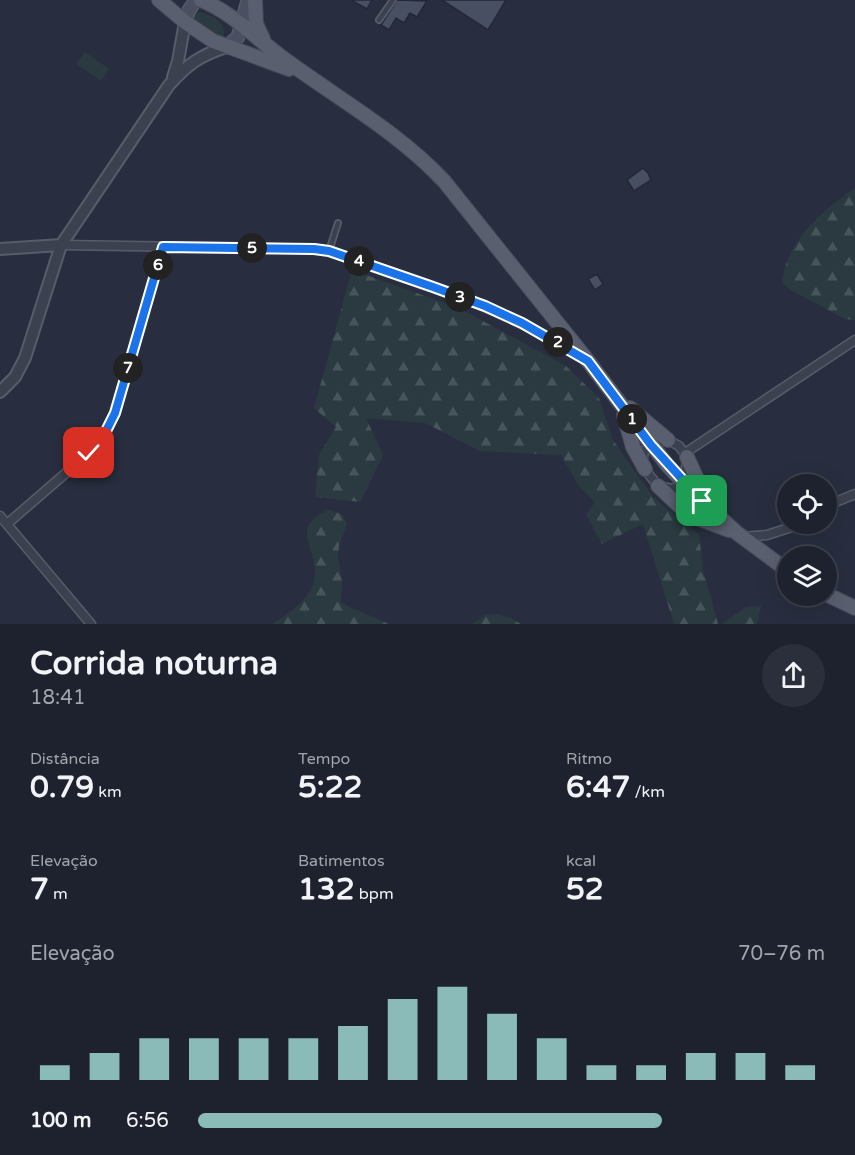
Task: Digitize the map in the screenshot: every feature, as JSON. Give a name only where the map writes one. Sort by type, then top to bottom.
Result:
[{"type":"main road","points":[[159,0],[201,34],[226,47],[280,66],[318,83]]},
{"type":"main road","points":[[184,22],[196,0]]},
{"type":"main road","points":[[201,0],[220,9],[274,52],[394,134],[427,163],[464,205],[682,482],[740,535],[777,563]]},
{"type":"main road","points":[[226,47],[238,38],[248,0]]},
{"type":"main road","points":[[255,0],[258,32],[274,52]]},
{"type":"main road","points":[[620,402],[625,403],[668,440]]},
{"type":"main road","points":[[620,402],[633,447],[645,469]]},
{"type":"main road","points":[[686,455],[696,477],[723,520]]},
{"type":"main road","points":[[658,486],[689,515],[740,535]]},
{"type":"main road","points":[[837,599],[855,608]]},
{"type":"street","points":[[169,85],[178,62],[184,22]]},
{"type":"street","points":[[0,392],[15,377],[25,358],[61,245],[169,85],[186,66],[198,57],[226,47]]},
{"type":"street","points":[[0,249],[61,245],[329,251],[485,306],[557,342],[588,361]]},
{"type":"street","points":[[7,524],[89,453],[105,433],[115,413],[163,247]]},
{"type":"street","points":[[686,455],[855,340]]},
{"type":"street","points":[[668,440],[679,446],[686,455],[686,473],[682,482],[672,489],[658,486],[645,469],[643,456],[654,442],[668,440]]},
{"type":"street","points":[[837,501],[855,494]]},
{"type":"street","points":[[0,516],[91,624]]},
{"type":"street","points":[[740,535],[766,535],[777,532]]},
{"type":"lane","points":[[379,20],[393,0]]},
{"type":"lane","points":[[329,251],[338,223]]},
{"type":"green space","points":[[196,11],[212,16],[221,23],[223,38],[194,22],[193,15]]},
{"type":"green space","points":[[85,52],[109,69],[101,81],[76,64]]},
{"type":"green space","points":[[855,188],[855,320],[845,319],[782,283],[790,254],[798,241],[818,217]]},
{"type":"green space","points":[[352,270],[459,308],[566,366],[599,398],[613,440],[653,497],[699,535],[703,569],[718,624],[674,624],[643,524],[602,544],[586,515],[595,502],[579,486],[561,455],[480,451],[425,423],[366,418],[383,455],[360,502],[315,497],[319,455],[336,427],[314,408]]},
{"type":"green space","points":[[329,510],[342,514],[347,524],[339,546],[338,557],[342,581],[341,603],[389,624],[273,624],[300,603],[311,589],[315,572],[307,536],[308,529],[317,516]]},
{"type":"green space","points":[[761,606],[757,624],[722,624],[746,607]]},
{"type":"green space","points":[[498,614],[521,624],[472,624],[486,615]]},
{"type":"building","points":[[351,0],[372,0],[367,9]]},
{"type":"building","points":[[397,0],[427,1],[417,17],[410,13],[404,23],[396,18],[389,30],[381,25]]},
{"type":"building","points":[[442,0],[506,0],[488,30]]},
{"type":"building","points":[[643,168],[651,180],[634,191],[627,180]]},
{"type":"building","points":[[597,274],[603,284],[595,290],[588,279]]},
{"type":"route","points":[[89,453],[105,433],[115,413],[163,247],[314,249],[342,255],[485,306],[522,323],[588,361],[668,466],[702,501]]}]
